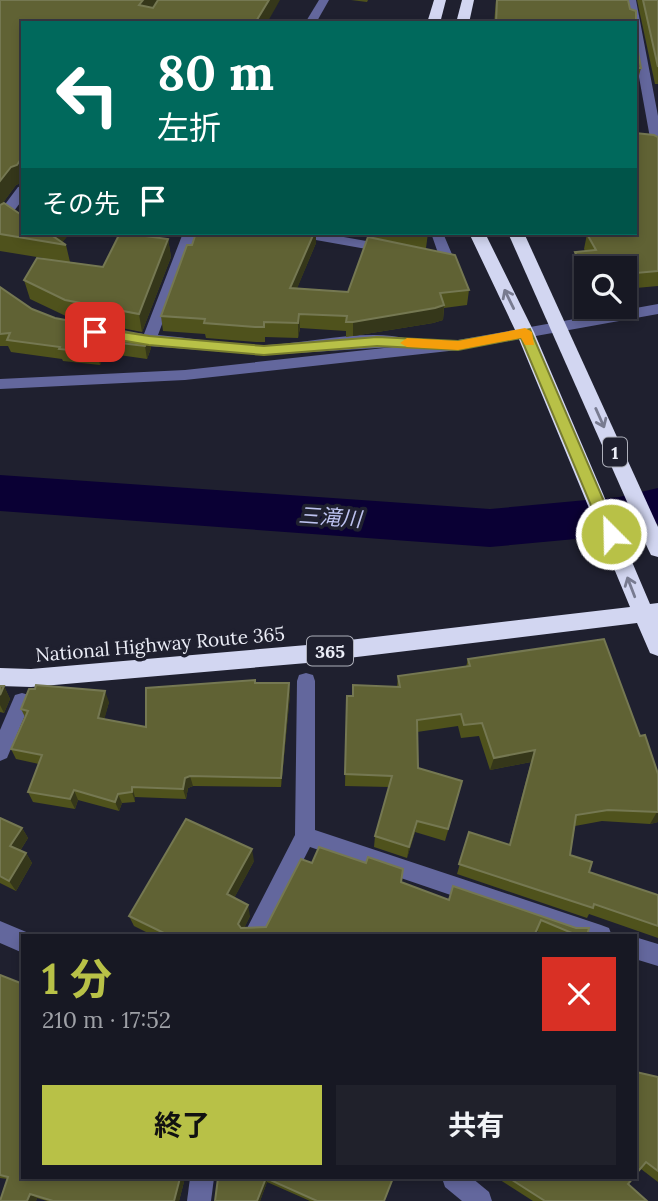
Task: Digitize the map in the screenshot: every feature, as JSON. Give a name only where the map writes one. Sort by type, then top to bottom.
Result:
[{"type":"highway","points":[[434,21],[440,0]]},
{"type":"highway","points":[[463,21],[468,0]]},
{"type":"highway","name":"1","points":[[478,235],[525,332],[621,559],[650,613],[658,647]]},
{"type":"highway","name":"1","points":[[517,235],[658,549]]},
{"type":"highway","name":"National Highway Route 365","points":[[0,677],[31,678],[307,654],[650,613]]},
{"type":"street","points":[[311,21],[324,0]]},
{"type":"street","points":[[631,0],[635,21]]},
{"type":"street","points":[[637,34],[657,146],[639,143]]},
{"type":"street","points":[[0,198],[20,198]]},
{"type":"street","points":[[0,220],[20,198]]},
{"type":"street","points":[[149,341],[188,235]]},
{"type":"street","points":[[310,235],[447,259],[438,235]]},
{"type":"street","points":[[0,384],[185,374],[458,345],[658,309]]},
{"type":"street","points":[[109,334],[149,341],[264,350],[377,341],[458,345]]},
{"type":"street","points":[[255,934],[305,836],[306,681]]},
{"type":"street","points":[[0,752],[22,701]]},
{"type":"street","points":[[305,836],[595,934]]},
{"type":"street","points":[[0,932],[21,941]]},
{"type":"street","points":[[637,949],[658,956]]},
{"type":"street","points":[[199,1201],[202,1179]]},
{"type":"street","points":[[455,1179],[480,1201]]},
{"type":"building","points":[[0,0],[143,0],[139,5],[153,8],[158,0],[269,0],[256,21],[21,21],[21,159],[0,181]]},
{"type":"building","points":[[497,0],[628,0],[630,9],[636,11],[636,21],[496,21]]},
{"type":"building","points":[[643,0],[658,0],[658,67]]},
{"type":"building","points":[[637,46],[641,68],[637,68]]},
{"type":"building","points":[[637,133],[658,137],[658,271],[637,273],[637,256],[577,256],[575,252],[596,250],[588,235],[637,235]]},
{"type":"building","points":[[4,203],[21,213],[21,235],[51,235],[66,245],[0,234],[0,205]]},
{"type":"building","points":[[119,235],[146,235],[168,239],[139,314],[65,300],[24,280],[37,258],[103,267]]},
{"type":"building","points":[[195,235],[313,235],[290,288],[348,292],[368,237],[455,255],[469,290],[440,293],[444,305],[435,308],[353,322],[346,322],[347,316],[299,314],[298,323],[264,322],[264,327],[255,327],[204,323],[205,319],[161,316],[187,245],[192,245]]},
{"type":"building","points":[[0,287],[32,309],[55,318],[149,336],[145,346],[103,341],[97,353],[7,340],[10,333],[0,334]]},
{"type":"building","points":[[604,639],[640,736],[645,735],[658,774],[658,812],[608,810],[576,815],[570,855],[592,862],[589,872],[658,895],[658,926],[594,904],[593,908],[459,864],[469,832],[510,845],[535,750],[494,758],[482,723],[464,725],[461,714],[417,720],[418,768],[462,781],[448,829],[417,821],[409,847],[375,836],[392,776],[345,774],[347,696],[353,696],[353,685],[400,687],[398,676],[470,666],[468,659]]},
{"type":"building","points":[[255,680],[255,683],[289,683],[281,778],[190,776],[185,778],[183,789],[132,787],[132,792],[118,794],[115,802],[74,790],[70,799],[28,792],[42,755],[11,749],[28,711],[21,709],[29,689],[35,689],[36,685],[105,691],[98,718],[146,727],[146,688]]},
{"type":"building","points":[[0,818],[22,828],[10,846],[26,853],[9,881],[0,876]]},
{"type":"building","points":[[186,819],[252,849],[227,894],[248,905],[238,924],[241,928],[266,927],[301,859],[312,863],[319,847],[366,863],[368,857],[403,869],[401,882],[449,900],[453,886],[576,928],[589,928],[588,934],[574,934],[541,920],[535,934],[166,934],[129,916]]},
{"type":"building","points":[[0,975],[21,983],[21,1179],[180,1179],[174,1201],[53,1201],[30,1194],[27,1201],[0,1201],[8,1177],[0,1175]]},
{"type":"building","points":[[637,1072],[658,1077],[658,1171],[646,1162],[637,1173]]},
{"type":"building","points":[[218,1179],[266,1179],[257,1201],[215,1201]]},
{"type":"building","points":[[268,1179],[393,1179],[384,1201],[317,1201]]},
{"type":"building","points":[[511,1179],[632,1179],[628,1184],[647,1201],[545,1201]]},
{"type":"waterway","name":"三滝川","points":[[0,493],[490,528],[619,516],[658,506]]},
{"type":"slow traffic","points":[[407,343],[458,345],[525,332],[529,342]]},
{"type":"route","points":[[95,332],[149,341],[264,350],[377,341],[458,345],[525,332],[611,534]]}]
